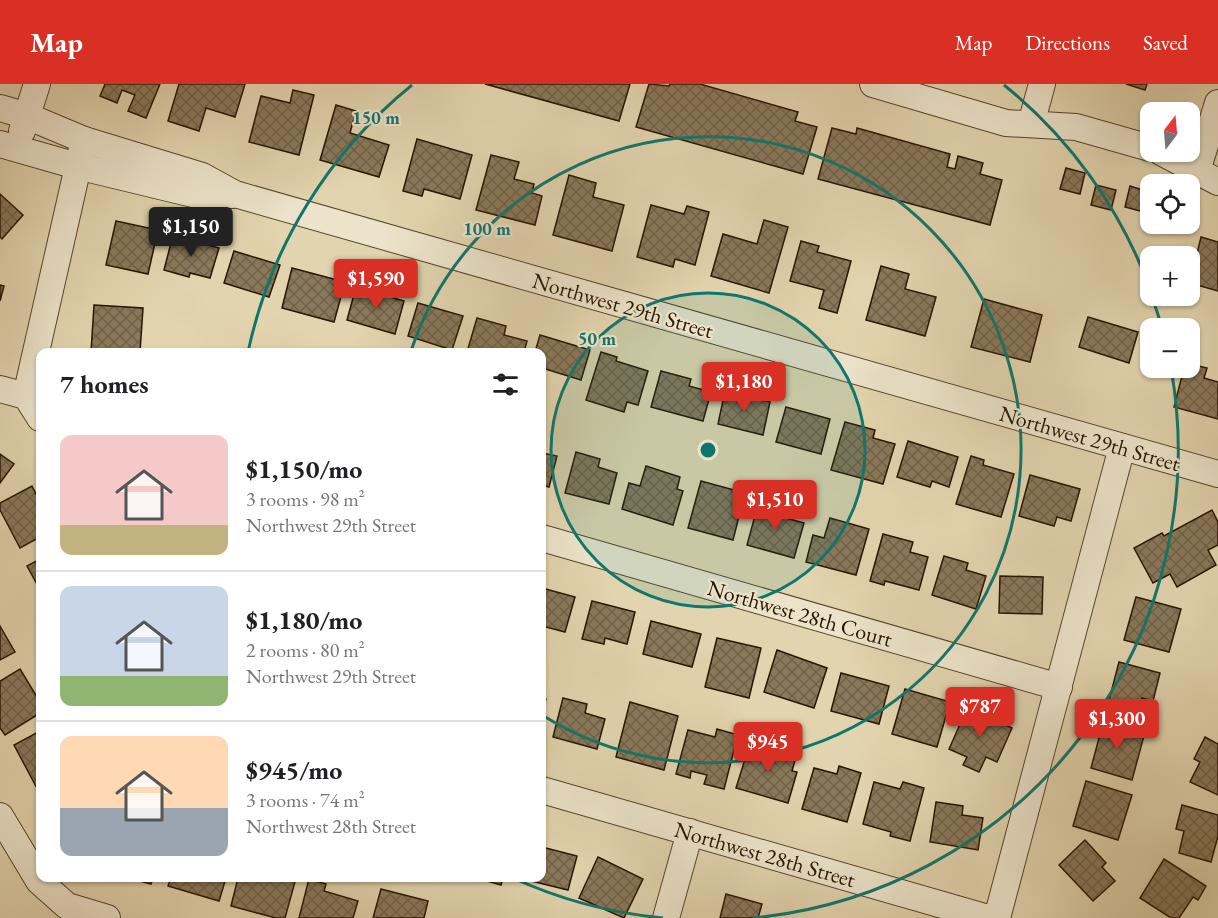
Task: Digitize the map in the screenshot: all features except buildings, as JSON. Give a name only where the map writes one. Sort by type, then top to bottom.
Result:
[{"type":"street","points":[[9,146],[27,116],[37,84]]},
{"type":"street","points":[[873,84],[936,93],[1006,123],[1076,127],[1140,145]]},
{"type":"street","points":[[1031,124],[1042,84]]},
{"type":"street","points":[[1181,162],[1208,176],[1218,103]]},
{"type":"street","name":"Northwest 29th Street","points":[[0,108],[27,116],[84,140],[202,176],[235,195],[1218,474]]},
{"type":"street","points":[[37,348],[84,140]]},
{"type":"street","name":"Northwest 29th Street","points":[[9,146],[77,166],[197,195],[235,195]]},
{"type":"street","points":[[26,396],[36,351]]},
{"type":"street","points":[[0,389],[26,396],[36,412]]},
{"type":"street","points":[[997,918],[1122,447]]},
{"type":"street","name":"Northwest 28th Court","points":[[546,539],[1059,687]]},
{"type":"street","name":"Northwest 28th Street","points":[[546,790],[988,918]]},
{"type":"street","points":[[0,816],[36,876]]},
{"type":"street","points":[[666,918],[690,832]]},
{"type":"street","points":[[40,882],[68,906],[107,918]]}]
